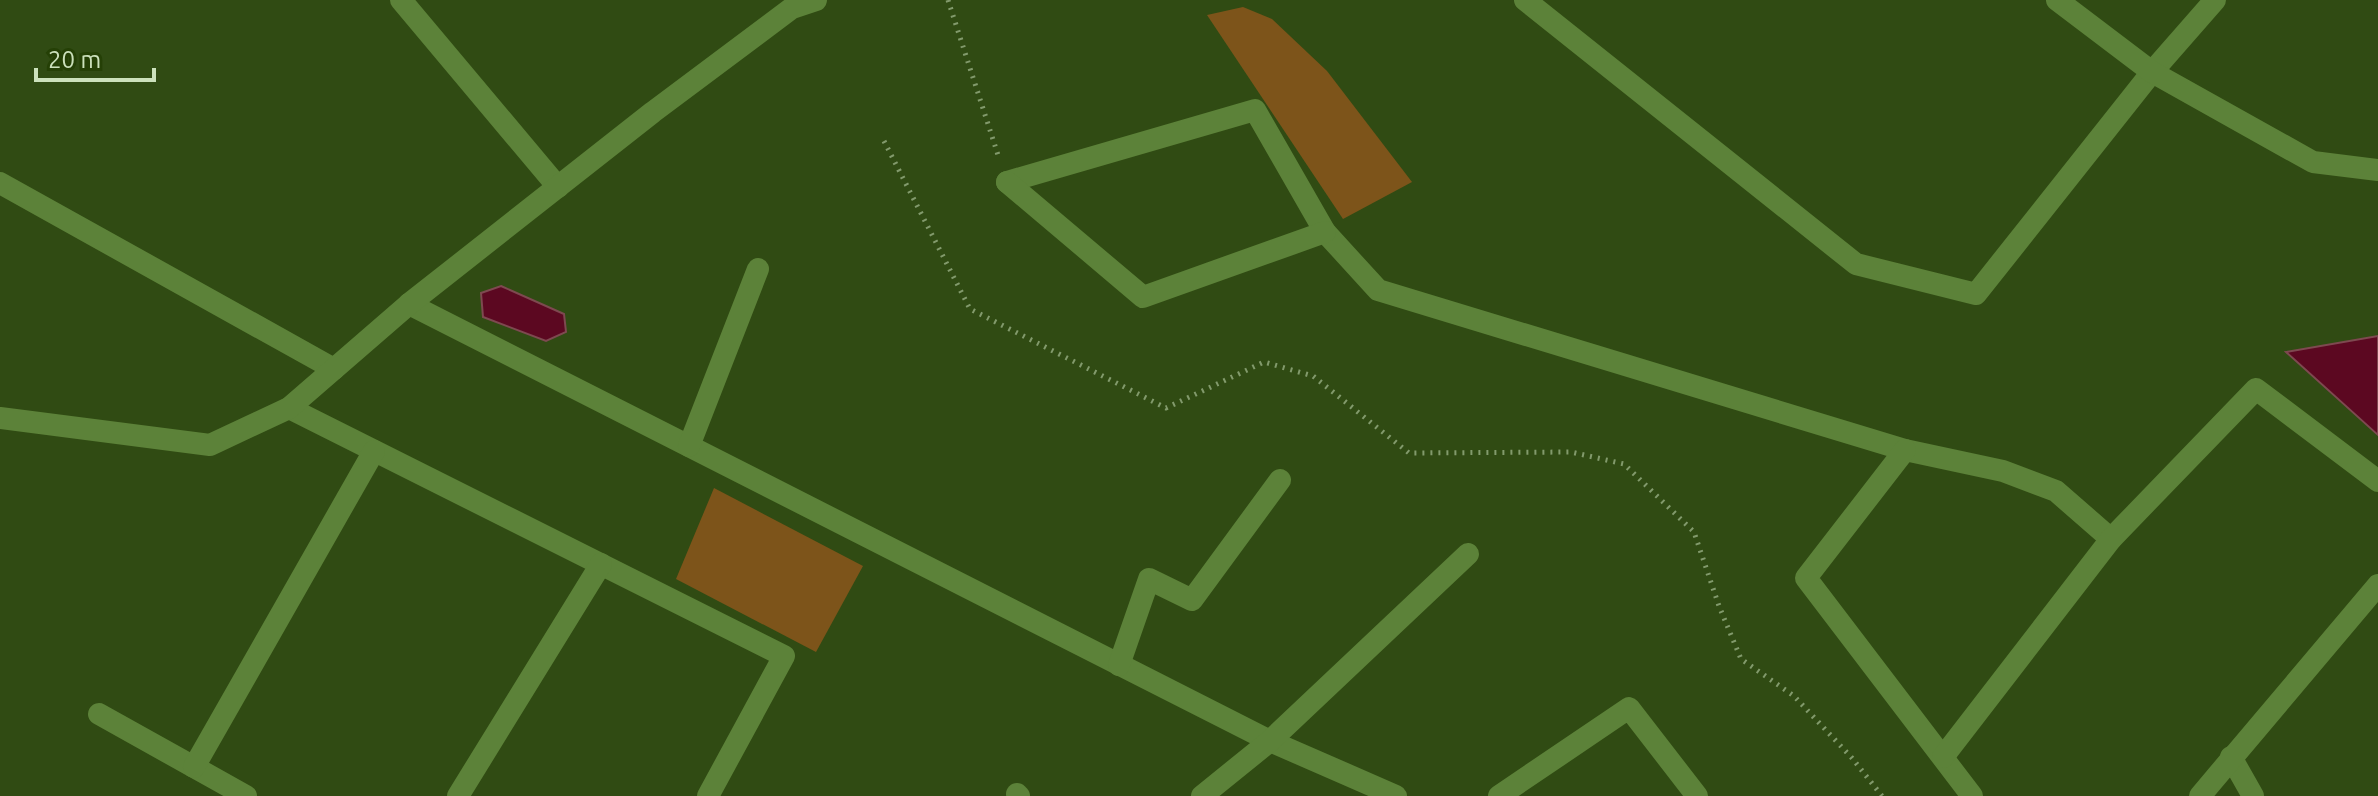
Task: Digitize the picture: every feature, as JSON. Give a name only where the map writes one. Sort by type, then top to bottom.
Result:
[{"type":"street","points":[[401,0],[558,187]]},
{"type":"street","points":[[0,418],[210,445],[289,408],[409,304],[653,112],[792,8],[816,0]]},
{"type":"street","points":[[1525,0],[1856,264],[1976,294],[2152,72],[2215,0]]},
{"type":"street","points":[[2057,0],[2152,72],[2313,162],[2378,170]]},
{"type":"street","points":[[1007,182],[1255,110],[1325,232],[1378,290],[1905,450],[2003,471],[2056,491],[2111,539]]},
{"type":"street","points":[[1007,182],[1143,297],[1325,232]]},
{"type":"street","points":[[0,183],[334,369]]},
{"type":"street","points":[[689,446],[758,269]]},
{"type":"street","points":[[409,304],[1270,741],[1352,788],[1396,796]]},
{"type":"street","points":[[1943,757],[2111,539],[2256,389],[2378,481]]},
{"type":"street","points":[[289,408],[784,656],[708,796]]},
{"type":"street","points":[[1905,450],[1806,578],[1972,796]]},
{"type":"street","points":[[194,767],[374,451]]},
{"type":"street","points":[[1119,665],[1149,579],[1192,600],[1280,480]]},
{"type":"street","points":[[1202,796],[1270,741],[1468,554]]},
{"type":"street","points":[[458,796],[601,564]]},
{"type":"street","points":[[2200,796],[2378,585]]},
{"type":"street","points":[[1499,796],[1629,708],[1697,796]]},
{"type":"street","points":[[99,714],[246,796]]},
{"type":"street","points":[[2231,757],[2253,796]]},
{"type":"path","points":[[948,0],[1007,182]]},
{"type":"path","points":[[884,141],[970,309],[1166,408],[1264,362],[1313,376],[1409,453],[1571,452],[1624,464],[1694,532],[1741,659],[1794,696],[1852,758],[1882,796]]},
{"type":"shaded area","points":[[1243,7],[1272,19],[1327,71],[1412,182],[1343,219],[1207,15]]},
{"type":"shaded area","points":[[501,286],[564,314],[566,332],[546,341],[483,317],[481,293]]},
{"type":"shaded area","points":[[2378,336],[2378,435],[2286,352]]},
{"type":"shaded area","points":[[714,488],[863,566],[816,652],[676,579]]}]
